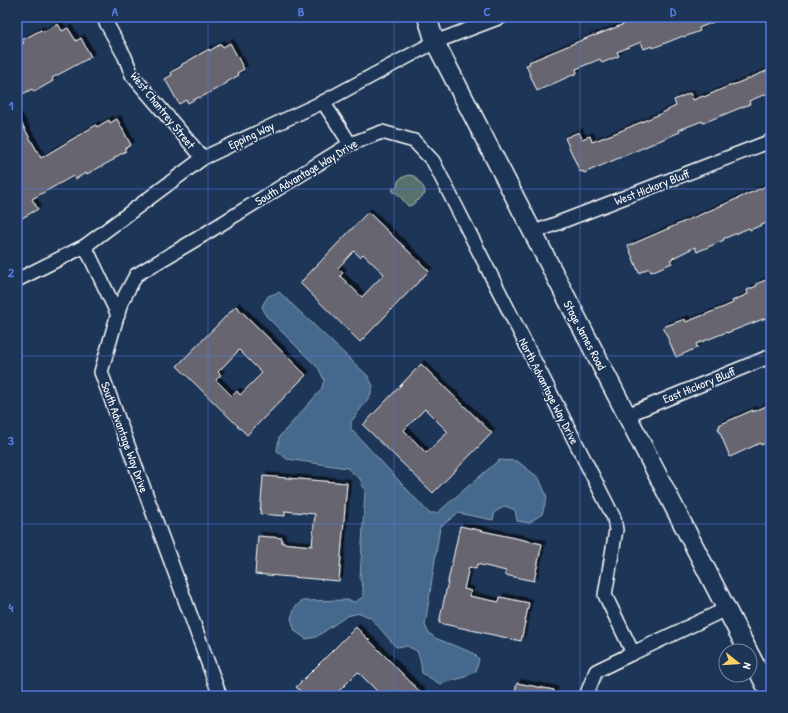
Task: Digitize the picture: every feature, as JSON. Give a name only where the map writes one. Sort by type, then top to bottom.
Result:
[{"type":"main road","name":"Stage James Road","points":[[427,17],[435,42],[744,643]]},
{"type":"main road","points":[[758,671],[771,696]]},
{"type":"street","name":"West Chantrey Street","points":[[103,17],[125,57],[132,75],[203,158]]},
{"type":"street","name":"Epping Way","points":[[17,280],[85,246],[203,158],[323,102],[435,42],[501,17]]},
{"type":"street","points":[[323,102],[350,144]]},
{"type":"street","name":"South Advantage Way Drive","points":[[220,696],[101,372],[121,303],[136,275],[200,238],[350,144],[382,132],[414,141]]},
{"type":"street","name":"North Advantage Way Drive","points":[[414,141],[433,161],[614,518],[616,530],[605,595],[633,652]]},
{"type":"street","name":"West Hickory Bluff","points":[[532,233],[771,141]]},
{"type":"street","points":[[85,246],[118,315]]},
{"type":"street","name":"East Hickory Bluff","points":[[627,415],[771,356]]},
{"type":"street","points":[[586,696],[596,671],[633,652],[726,609]]},
{"type":"green space","points":[[409,175],[414,176],[424,188],[425,194],[412,205],[408,206],[397,193],[392,192],[393,188],[397,188],[398,181],[401,178]]},
{"type":"water","points":[[279,292],[368,376],[373,386],[370,396],[351,422],[351,429],[429,513],[437,513],[499,460],[517,461],[539,478],[547,497],[542,514],[529,523],[517,521],[515,510],[505,506],[495,512],[493,520],[458,513],[440,527],[425,625],[428,632],[435,638],[473,653],[479,659],[476,671],[465,677],[440,684],[422,673],[417,651],[407,646],[396,647],[371,618],[360,613],[347,616],[316,637],[306,639],[295,631],[291,618],[295,607],[302,601],[347,600],[355,602],[363,597],[363,586],[360,578],[365,491],[360,479],[347,468],[287,459],[277,451],[279,437],[321,390],[324,380],[319,369],[266,316],[262,306],[268,296]]},
{"type":"building","points":[[642,17],[725,17],[699,28],[700,31],[653,48],[652,46],[644,49],[641,42],[617,52],[619,56],[602,63],[600,59],[576,69],[577,73],[537,91],[526,65],[530,64],[529,62]]},
{"type":"building","points":[[58,24],[62,31],[68,28],[76,41],[81,38],[91,57],[52,78],[53,81],[34,92],[32,89],[17,97],[17,47],[24,43],[22,40],[41,30],[43,32]]},
{"type":"building","points":[[230,43],[244,69],[237,73],[239,75],[200,98],[199,97],[188,103],[186,100],[179,104],[165,79],[172,75],[171,72],[182,66],[181,65],[209,49],[209,51],[221,44],[223,47]]},
{"type":"building","points":[[771,69],[771,92],[749,101],[750,104],[703,123],[702,121],[679,130],[680,132],[584,173],[583,171],[580,172],[565,138],[579,132],[582,139],[590,136],[592,142],[676,106],[674,100],[690,93],[693,100],[703,96],[704,97]]},
{"type":"building","points":[[17,115],[41,158],[96,125],[97,127],[109,120],[110,123],[117,119],[131,145],[124,149],[126,151],[114,158],[115,159],[75,179],[73,176],[32,199],[38,209],[17,221]]},
{"type":"building","points":[[771,184],[771,221],[750,230],[749,228],[697,252],[695,247],[670,260],[672,263],[651,272],[649,268],[639,273],[628,246]]},
{"type":"building","points":[[368,212],[429,271],[360,342],[300,283]],"holes":[[[354,251],[360,257],[363,254],[384,274],[362,297],[340,276],[343,273],[338,268]]]},
{"type":"building","points":[[771,278],[771,316],[696,344],[697,348],[676,357],[663,327],[685,319],[686,322],[733,303],[732,301],[748,294],[747,290],[757,286],[756,284]]},
{"type":"building","points":[[236,306],[306,375],[247,435],[177,366]],"holes":[[[239,350],[262,373],[240,395],[237,391],[232,396],[216,380],[221,375],[218,372]]]},
{"type":"building","points":[[421,364],[492,433],[433,493],[363,425]],"holes":[[[425,409],[448,432],[426,453],[404,430]]]},
{"type":"building","points":[[771,404],[771,441],[761,445],[760,443],[730,457],[718,428],[720,427],[719,425]]},
{"type":"building","points":[[263,476],[347,483],[339,581],[255,574],[258,536],[282,538],[282,543],[312,546],[315,514],[285,511],[285,516],[260,514]]},
{"type":"building","points":[[460,526],[542,544],[534,581],[505,575],[506,571],[477,564],[476,569],[469,567],[464,589],[471,591],[469,596],[499,602],[500,597],[529,603],[521,641],[439,623]]},
{"type":"building","points":[[356,627],[424,696],[382,696],[358,672],[334,696],[306,696],[296,687]]},
{"type":"building","points":[[517,683],[554,690],[554,696],[514,696]]}]
